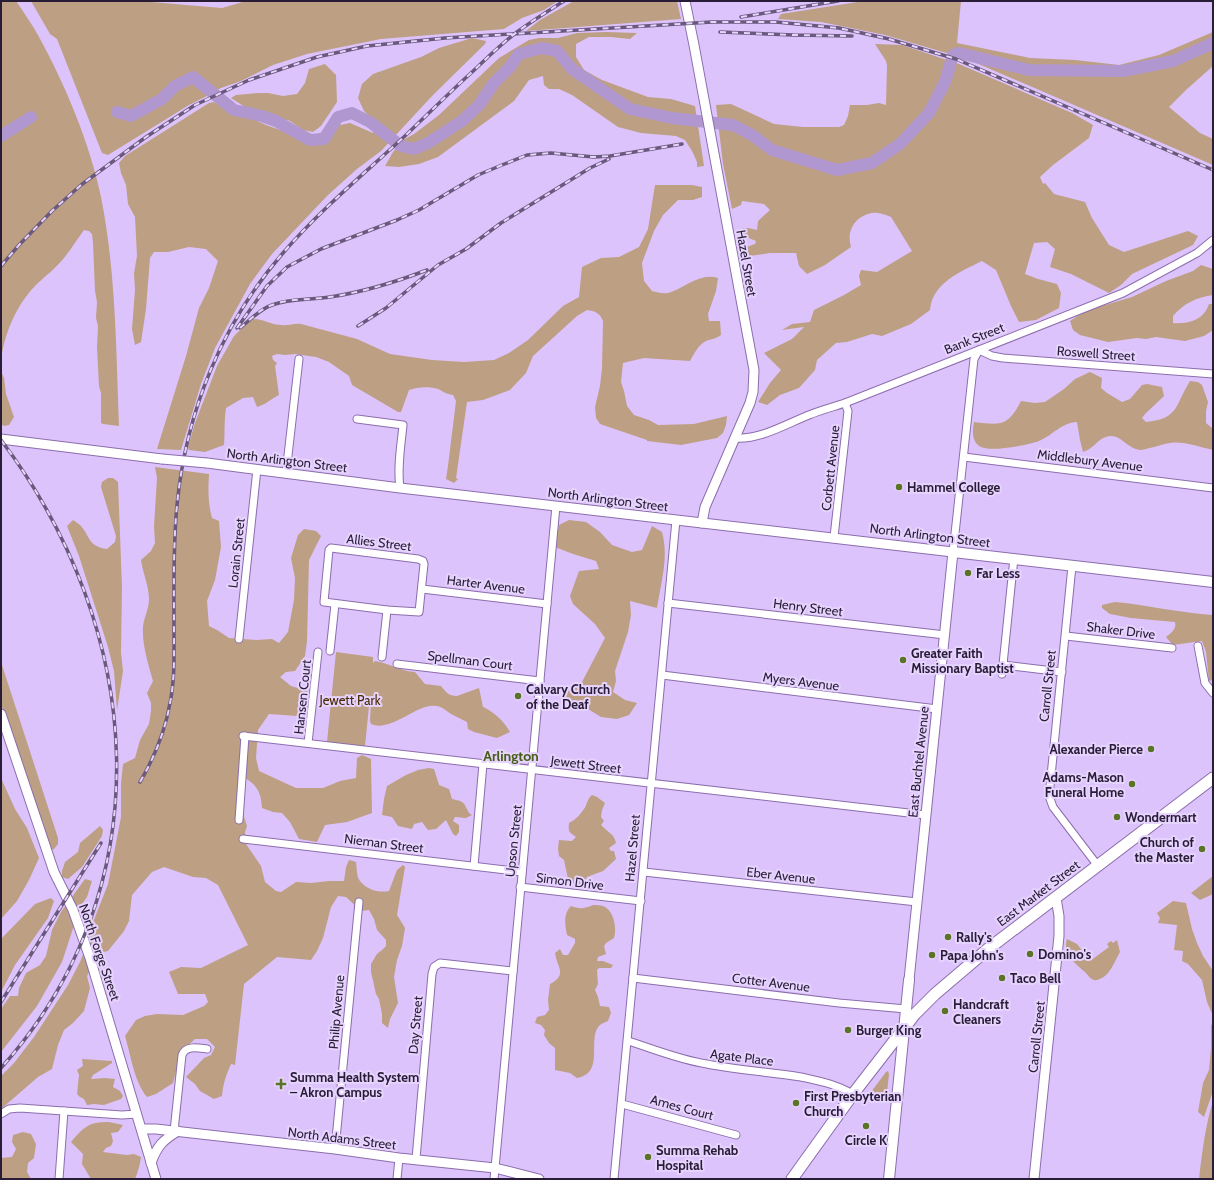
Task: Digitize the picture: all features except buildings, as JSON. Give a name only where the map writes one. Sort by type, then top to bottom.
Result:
[{"type":"main road","name":"North Arlington Street","points":[[953,552],[1213,582]]},
{"type":"main road","name":"East Market Street","points":[[792,1179],[853,1094],[925,1003],[970,963],[1213,778]]},
{"type":"main road","name":"East Buchtel Avenue","points":[[889,1179],[909,980]]},
{"type":"street","name":"Hazel Street","points":[[685,1],[695,47],[710,136],[754,368],[753,392],[750,403],[705,507],[702,522]]},
{"type":"street","name":"Bank Street","points":[[736,438],[746,438],[760,434],[844,403],[1123,292],[1197,252],[1213,240]]},
{"type":"street","name":"Roswell Street","points":[[979,350],[988,355],[1004,358],[1213,374]]},
{"type":"street","name":"East Buchtel Avenue","points":[[909,980],[974,359],[979,350]]},
{"type":"street","points":[[286,473],[299,359]]},
{"type":"street","name":"Corbett Avenue","points":[[834,537],[848,411],[844,403]]},
{"type":"street","points":[[357,419],[403,425],[398,476],[400,488]]},
{"type":"street","name":"North Arlington Street","points":[[1,439],[257,469],[400,488],[834,537],[953,552]]},
{"type":"street","name":"Middlebury Avenue","points":[[964,457],[1213,488]]},
{"type":"street","name":"Lorain Street","points":[[239,639],[257,469]]},
{"type":"street","name":"Upson Street","points":[[494,1179],[556,506]]},
{"type":"street","name":"Hazel Street","points":[[614,1179],[676,520]]},
{"type":"street","name":"Allies Street","points":[[335,604],[324,602],[329,550],[331,548],[418,559],[423,561],[422,589]]},
{"type":"street","points":[[1002,674],[1014,558]]},
{"type":"street","name":"Carroll Street","points":[[1072,566],[1049,791],[1050,802],[1075,838],[1098,866]]},
{"type":"street","points":[[330,651],[335,604],[417,613],[420,609],[422,589]]},
{"type":"street","name":"Harter Avenue","points":[[422,589],[547,604]]},
{"type":"street","name":"Henry Street","points":[[668,603],[945,635]]},
{"type":"street","points":[[382,657],[387,610]]},
{"type":"street","name":"Shaker Drive","points":[[1066,636],[1172,648]]},
{"type":"street","points":[[1198,646],[1205,683],[1213,693]]},
{"type":"street","name":"Hansen Court","points":[[308,743],[318,652]]},
{"type":"street","name":"Spellman Court","points":[[397,664],[540,681]]},
{"type":"street","points":[[1003,665],[1062,672]]},
{"type":"street","name":"Myers Avenue","points":[[662,676],[937,710]]},
{"type":"street","name":"North Forge Street","points":[[1,714],[54,872],[79,924],[156,1179]]},
{"type":"street","name":"Jewett Street","points":[[239,820],[244,736],[926,815]]},
{"type":"street","points":[[474,866],[483,764]]},
{"type":"street","name":"Nieman Street","points":[[243,839],[522,872]]},
{"type":"street","name":"Eber Avenue","points":[[644,872],[917,902]]},
{"type":"street","name":"Simon Drive","points":[[520,887],[641,901]]},
{"type":"street","name":"Carroll Street","points":[[1034,1179],[1060,936],[1056,898]]},
{"type":"street","name":"Philip Avenue","points":[[335,1149],[359,902]]},
{"type":"street","name":"Day Street","points":[[416,1159],[432,974],[435,965],[440,963],[513,971]]},
{"type":"street","name":"Cotter Avenue","points":[[633,978],[839,1003],[906,1009]]},
{"type":"street","name":"Agate Place","points":[[628,1041],[692,1062],[770,1072],[802,1078],[830,1084],[853,1094]]},
{"type":"street","points":[[151,1163],[159,1146],[176,1131],[183,1052],[188,1049],[207,1049]]},
{"type":"street","name":"Ames Court","points":[[622,1104],[736,1135]]},
{"type":"street","points":[[1,1114],[15,1108],[122,1115],[137,1114]]},
{"type":"street","points":[[60,1179],[64,1111]]},
{"type":"street","name":"North Adams Street","points":[[142,1129],[176,1131],[495,1168],[539,1179]]},
{"type":"street","points":[[397,1179],[399,1158]]},
{"type":"green space","points":[[1,1],[16,1],[31,23],[49,55],[76,115],[96,177],[101,197],[110,254],[116,339],[119,426],[101,423],[101,393],[99,386],[97,347],[98,326],[96,318],[97,302],[92,234],[89,231],[84,230],[64,258],[35,286],[22,302],[8,331],[1,361]]},
{"type":"green space","points":[[31,1],[139,1],[222,8],[246,1],[558,1],[544,10],[522,18],[504,29],[381,39],[307,54],[273,65],[241,81],[221,88],[189,105],[108,155],[102,153],[57,39],[50,34]]},
{"type":"green space","points":[[574,1],[677,1],[681,19],[526,31],[540,20]]},
{"type":"green space","points":[[864,1],[961,1],[957,43],[1030,58],[1075,60],[1119,65],[1159,55],[1213,32],[1213,66],[1169,107],[1200,133],[1213,139],[1213,165],[967,59],[885,35],[821,22],[778,19],[781,14]]},
{"type":"green space","points":[[577,33],[637,33],[630,39],[589,37],[576,44],[576,57],[584,70],[602,80],[648,97],[671,99],[695,106],[704,166],[697,167],[697,162],[685,140],[676,136],[641,133],[618,127],[572,95],[559,89],[549,89],[544,85],[543,76],[529,80],[514,101],[438,157],[419,164],[399,167],[385,166],[393,152],[403,140],[414,134],[439,115],[499,58],[529,40],[539,38],[558,38]]},
{"type":"green space","points":[[472,38],[486,41],[485,44],[433,95],[381,151],[357,169],[328,195],[272,254],[250,284],[215,348],[201,384],[181,450],[157,449],[186,356],[199,308],[209,288],[218,261],[206,249],[189,247],[168,252],[154,252],[150,258],[146,309],[141,342],[135,345],[132,329],[135,290],[134,273],[137,256],[135,217],[128,204],[126,185],[119,163],[125,156],[209,103],[214,102],[232,113],[253,119],[303,138],[350,123],[373,133],[371,118],[364,111],[358,98],[362,84],[373,74],[421,57],[439,48]]},
{"type":"green space","points":[[875,44],[902,45],[959,64],[1072,113],[1093,125],[1089,138],[1053,165],[1040,177],[1043,184],[1045,183],[1054,194],[1085,202],[1092,218],[1109,245],[1124,252],[1188,231],[1198,236],[1193,245],[1132,274],[1121,285],[1109,293],[1071,274],[1050,267],[1055,249],[1047,242],[1034,243],[1025,274],[1057,284],[1061,293],[1059,308],[1036,320],[1019,322],[996,270],[982,261],[956,274],[948,280],[936,292],[930,310],[911,324],[882,336],[872,334],[847,342],[836,343],[817,360],[815,370],[799,388],[780,395],[767,405],[758,402],[770,383],[781,370],[764,353],[792,339],[804,327],[782,330],[792,324],[810,322],[814,310],[861,285],[859,276],[861,270],[877,272],[912,251],[891,217],[872,213],[861,217],[853,225],[850,235],[851,247],[825,265],[807,274],[799,266],[796,253],[770,253],[743,257],[742,253],[747,247],[755,244],[756,241],[738,234],[743,228],[757,230],[758,221],[770,210],[764,204],[742,201],[741,205],[732,209],[723,164],[716,105],[731,104],[774,124],[803,127],[839,127],[844,125],[848,116],[850,105],[879,103],[886,105],[887,65]]},
{"type":"green space","points":[[325,64],[336,75],[337,102],[321,126],[313,132],[303,130],[290,121],[245,107],[231,98],[236,95],[258,93],[283,96],[297,94],[305,83],[309,69]]},
{"type":"green space","points":[[655,185],[692,185],[702,187],[702,197],[693,200],[678,200],[663,215],[654,231],[642,263],[644,281],[652,291],[668,293],[705,277],[718,278],[716,291],[708,314],[709,321],[720,321],[721,335],[703,343],[696,350],[690,361],[644,358],[623,363],[621,382],[627,406],[634,415],[658,425],[694,424],[727,416],[723,433],[717,438],[681,445],[647,441],[600,424],[596,418],[595,407],[600,386],[602,368],[603,321],[597,313],[587,310],[577,316],[533,356],[526,373],[510,390],[483,400],[467,402],[456,478],[458,479],[454,483],[446,479],[456,401],[453,395],[431,387],[412,389],[409,390],[401,412],[398,412],[352,385],[349,376],[329,362],[316,357],[295,354],[277,354],[272,356],[273,360],[277,363],[275,366],[279,395],[257,407],[253,397],[243,398],[226,408],[224,445],[205,452],[189,450],[188,447],[195,423],[217,366],[234,336],[251,319],[278,325],[301,324],[357,339],[390,354],[432,360],[464,362],[494,360],[509,353],[528,340],[563,306],[579,297],[582,267],[601,258],[619,257],[639,247],[648,229]]},
{"type":"green space","points":[[1201,265],[1213,269],[1213,295],[1201,297],[1186,305],[1173,316],[1173,323],[1184,323],[1199,318],[1209,304],[1213,304],[1213,330],[1204,336],[1185,341],[1156,337],[1108,342],[1080,335],[1073,330],[1070,321],[1085,311],[1132,297],[1166,281],[1193,271]]},
{"type":"green space","points":[[1,371],[4,378],[6,394],[14,417],[9,425],[4,426],[1,424]]},
{"type":"green space","points":[[1090,372],[1102,378],[1101,388],[1122,402],[1130,399],[1142,385],[1147,384],[1162,387],[1164,396],[1142,418],[1146,422],[1165,418],[1175,409],[1190,381],[1198,382],[1202,385],[1208,402],[1206,423],[1213,429],[1213,450],[1175,443],[1140,450],[1135,449],[1111,436],[1103,438],[1090,449],[1083,452],[1077,422],[1062,427],[1039,441],[1010,447],[993,449],[986,448],[978,445],[974,440],[974,422],[997,424],[1007,420],[1012,416],[1021,401],[1035,403],[1045,402],[1064,389],[1075,379]]},
{"type":"green space","points":[[155,467],[209,474],[208,491],[210,507],[212,518],[219,521],[221,547],[215,580],[207,601],[209,626],[229,638],[256,640],[272,639],[279,643],[288,632],[294,600],[295,578],[291,558],[298,535],[304,529],[316,531],[321,536],[309,560],[307,641],[305,656],[295,671],[286,672],[280,677],[291,686],[307,691],[309,701],[305,714],[297,716],[269,714],[258,730],[256,758],[259,771],[296,788],[323,788],[340,781],[356,778],[357,758],[362,755],[371,759],[372,813],[347,822],[325,825],[317,842],[299,839],[290,822],[282,813],[273,812],[262,808],[258,790],[245,778],[239,802],[247,826],[245,832],[246,844],[261,866],[265,882],[276,891],[281,892],[296,882],[311,883],[344,881],[346,867],[349,860],[356,862],[359,879],[366,887],[381,892],[389,891],[397,870],[403,865],[405,867],[397,915],[405,928],[394,977],[398,1003],[390,1019],[388,1028],[382,1023],[379,999],[376,994],[371,972],[371,964],[377,954],[386,946],[386,940],[377,930],[374,919],[369,910],[361,911],[346,897],[338,896],[331,907],[323,938],[311,960],[277,957],[244,984],[235,1065],[231,1064],[229,1068],[222,1096],[214,1099],[200,1091],[195,1084],[186,1077],[204,1058],[211,1055],[215,1047],[207,1039],[195,1039],[181,1052],[173,1083],[156,1094],[147,1097],[139,1084],[133,1068],[125,1036],[136,1020],[145,1016],[157,1014],[183,1015],[204,1006],[208,1002],[205,994],[178,994],[169,972],[181,967],[201,968],[248,945],[218,885],[206,878],[193,877],[164,867],[152,872],[132,895],[129,921],[124,931],[108,951],[99,953],[87,976],[90,988],[84,1011],[64,1030],[58,1045],[52,1069],[38,1077],[1,1109],[1,1076],[14,1063],[34,1037],[68,985],[88,942],[92,925],[108,884],[121,817],[121,784],[123,764],[135,758],[140,740],[149,724],[151,703],[147,693],[153,681],[143,640],[143,627],[149,599],[141,560],[151,551],[155,543],[154,526],[157,478]]},
{"type":"green space","points":[[108,478],[113,478],[118,482],[122,587],[121,652],[123,671],[117,710],[114,671],[108,647],[79,556],[67,526],[73,520],[81,526],[93,544],[101,548],[107,549],[115,542],[116,536],[101,487],[102,482]]},
{"type":"green space","points":[[569,520],[586,522],[600,532],[612,545],[632,552],[642,550],[652,526],[662,532],[665,560],[657,608],[630,601],[631,615],[628,632],[615,671],[616,681],[613,692],[625,700],[637,703],[629,715],[617,719],[601,717],[588,709],[572,706],[562,697],[563,688],[582,682],[605,638],[595,624],[573,604],[570,596],[579,571],[599,569],[596,561],[555,547],[559,525]]},
{"type":"green space","points":[[1115,602],[1188,613],[1213,615],[1213,680],[1209,681],[1206,652],[1202,641],[1173,645],[1166,637],[1174,629],[1175,622],[1131,618],[1110,614],[1102,608],[1102,605]]},
{"type":"green space","name":"Jewett Park","points":[[336,652],[373,657],[373,663],[375,661],[380,662],[406,671],[415,672],[425,684],[441,686],[451,695],[457,696],[479,688],[483,707],[498,717],[510,732],[497,738],[474,732],[468,729],[467,722],[438,706],[423,708],[393,722],[378,726],[371,724],[370,721],[370,696],[365,746],[327,742]]},
{"type":"green space","points":[[1,662],[58,838],[58,844],[51,850],[1,704]]},
{"type":"green space","points":[[429,768],[434,769],[439,785],[449,789],[452,799],[462,802],[472,815],[466,818],[455,817],[453,821],[459,825],[459,832],[456,836],[453,834],[446,820],[436,829],[428,830],[422,822],[414,824],[412,829],[398,826],[392,817],[382,815],[387,786],[406,775],[418,770]]},
{"type":"green space","points":[[1,778],[15,809],[27,828],[39,858],[17,901],[1,919]]},
{"type":"green space","points":[[592,795],[605,803],[601,817],[604,821],[601,825],[612,835],[615,840],[616,843],[609,848],[611,851],[614,851],[616,859],[603,871],[587,877],[583,883],[577,886],[568,879],[564,860],[559,856],[559,840],[572,841],[576,837],[570,832],[569,823],[581,813]]},
{"type":"green space","points":[[100,826],[103,830],[102,836],[82,867],[68,879],[62,877],[65,862],[78,852],[80,843]]},
{"type":"green space","points":[[1213,876],[1213,894],[1200,900],[1191,893]]},
{"type":"green space","points":[[85,879],[92,881],[87,897],[80,907],[62,962],[37,1006],[1,1052],[1,1009],[10,996],[18,996],[19,988],[26,973],[40,965],[46,956],[52,930],[61,912]]},
{"type":"green space","points":[[51,898],[54,901],[48,918],[15,965],[1,992],[1,939],[35,904]]},
{"type":"green space","points":[[1173,901],[1186,903],[1197,943],[1203,956],[1213,971],[1213,1016],[1207,1002],[1202,980],[1188,964],[1182,961],[1183,951],[1174,950],[1177,925],[1158,923],[1160,918],[1157,913]]},
{"type":"green space","points":[[593,905],[607,908],[612,915],[615,925],[614,938],[604,946],[606,954],[598,957],[597,961],[603,961],[613,965],[611,968],[599,968],[597,970],[598,984],[595,990],[600,1006],[609,1007],[611,1013],[608,1021],[601,1024],[596,1031],[591,1069],[586,1075],[577,1078],[570,1073],[555,1070],[555,1048],[549,1043],[544,1035],[545,1030],[541,1025],[535,1023],[537,1017],[545,1015],[549,1010],[548,1000],[550,984],[559,977],[560,974],[555,953],[560,949],[563,955],[568,955],[575,943],[575,939],[567,935],[565,924],[568,909],[571,906],[582,908]]},
{"type":"green space","points":[[1067,939],[1077,944],[1090,961],[1109,947],[1107,944],[1111,941],[1113,943],[1117,940],[1120,952],[1111,969],[1105,976],[1097,980],[1093,980],[1068,954],[1066,949]]},
{"type":"green space","points":[[1213,1021],[1213,1091],[1204,1117],[1198,1112],[1203,1083],[1209,1070],[1211,1026]]},
{"type":"green space","points":[[82,1059],[112,1061],[112,1063],[93,1075],[91,1079],[115,1079],[113,1087],[120,1091],[123,1096],[121,1099],[104,1105],[87,1105],[84,1099],[77,1094],[79,1075],[77,1070],[83,1066]]},
{"type":"green space","points":[[888,1071],[886,1102],[865,1100],[886,1072]]},
{"type":"green space","points":[[1213,1101],[1213,1179],[1199,1179],[1206,1130]]},
{"type":"green space","points":[[109,1122],[123,1125],[118,1132],[111,1133],[113,1141],[111,1146],[106,1148],[103,1152],[127,1155],[134,1154],[141,1157],[135,1179],[91,1179],[82,1164],[83,1154],[71,1142],[87,1126],[96,1123]]},
{"type":"green space","points":[[23,1132],[31,1134],[36,1144],[34,1158],[28,1163],[27,1172],[31,1179],[1,1179],[1,1158],[12,1157],[16,1149],[12,1142],[13,1135]]},
{"type":"waterway","points":[[117,112],[131,116],[162,99],[175,86],[193,77],[234,110],[262,116],[276,121],[310,140],[324,139],[338,117],[352,113],[370,122],[401,146],[414,149],[428,143],[462,121],[479,105],[494,83],[510,67],[519,54],[542,48],[557,51],[572,69],[630,109],[672,118],[733,125],[752,135],[772,150],[837,170],[872,163],[900,144],[929,113],[945,82],[953,55],[959,53],[1029,70],[1123,71],[1173,61],[1213,43]]},
{"type":"waterway","points":[[1,136],[31,117]]},
{"type":"railway","points":[[140,782],[150,764],[162,734],[172,694],[174,666],[175,536],[177,505],[182,470],[198,403],[210,370],[225,339],[261,280],[297,237],[312,222],[499,47],[523,28],[564,1]]},
{"type":"railway","points":[[741,17],[838,1]]},
{"type":"railway","points":[[1,266],[52,211],[81,185],[146,137],[195,105],[249,80],[317,57],[367,46],[445,38],[712,22],[776,22],[839,28],[889,39],[956,59],[1213,170]]},
{"type":"railway","points":[[720,32],[852,36]]},
{"type":"railway","points":[[237,328],[267,286],[287,267],[321,249],[419,210],[478,175],[502,165],[527,155],[551,153],[594,157],[610,156],[682,144]]},
{"type":"railway","points":[[358,326],[386,308],[438,265],[466,249],[501,223],[590,168],[609,159]]},
{"type":"railway","points":[[240,328],[263,309],[279,303],[293,300],[330,297],[355,292],[427,270]]},
{"type":"railway","points":[[1,440],[49,514],[85,592],[107,673],[116,756],[111,838],[91,919],[54,996],[1,1068]]},
{"type":"railway","points":[[1,1002],[101,843]]},
{"type":"place","name":"Hammel College","points":[[899,487]]},
{"type":"place","name":"Far Less","points":[[968,573]]},
{"type":"place","name":"Greater Faith Missionary Baptist","points":[[903,660]]},
{"type":"place","name":"Calvary Church of the Deaf","points":[[518,696]]},
{"type":"place","name":"Alexander Pierce","points":[[1151,749]]},
{"type":"place","name":"Adams-Mason Funeral Home","points":[[1132,784]]},
{"type":"place","name":"Wondermart","points":[[1117,817]]},
{"type":"place","name":"Church of the Master","points":[[1202,849]]},
{"type":"place","name":"Rally's","points":[[948,937]]},
{"type":"place","name":"Domino's","points":[[1030,954]]},
{"type":"place","name":"Papa John's","points":[[932,955]]},
{"type":"place","name":"Taco Bell","points":[[1002,978]]},
{"type":"place","name":"Handcraft Cleaners","points":[[945,1011]]},
{"type":"place","name":"Burger King","points":[[848,1030]]},
{"type":"place","name":"Summa Health System – Akron Campus","points":[[281,1084]]},
{"type":"place","name":"First Presbyterian Church","points":[[796,1103]]},
{"type":"place","name":"Circle K","points":[[866,1126]]},
{"type":"place","name":"Summa Rehab Hospital","points":[[648,1157]]},
{"type":"district","name":"Arlington","points":[[511,756]]}]
